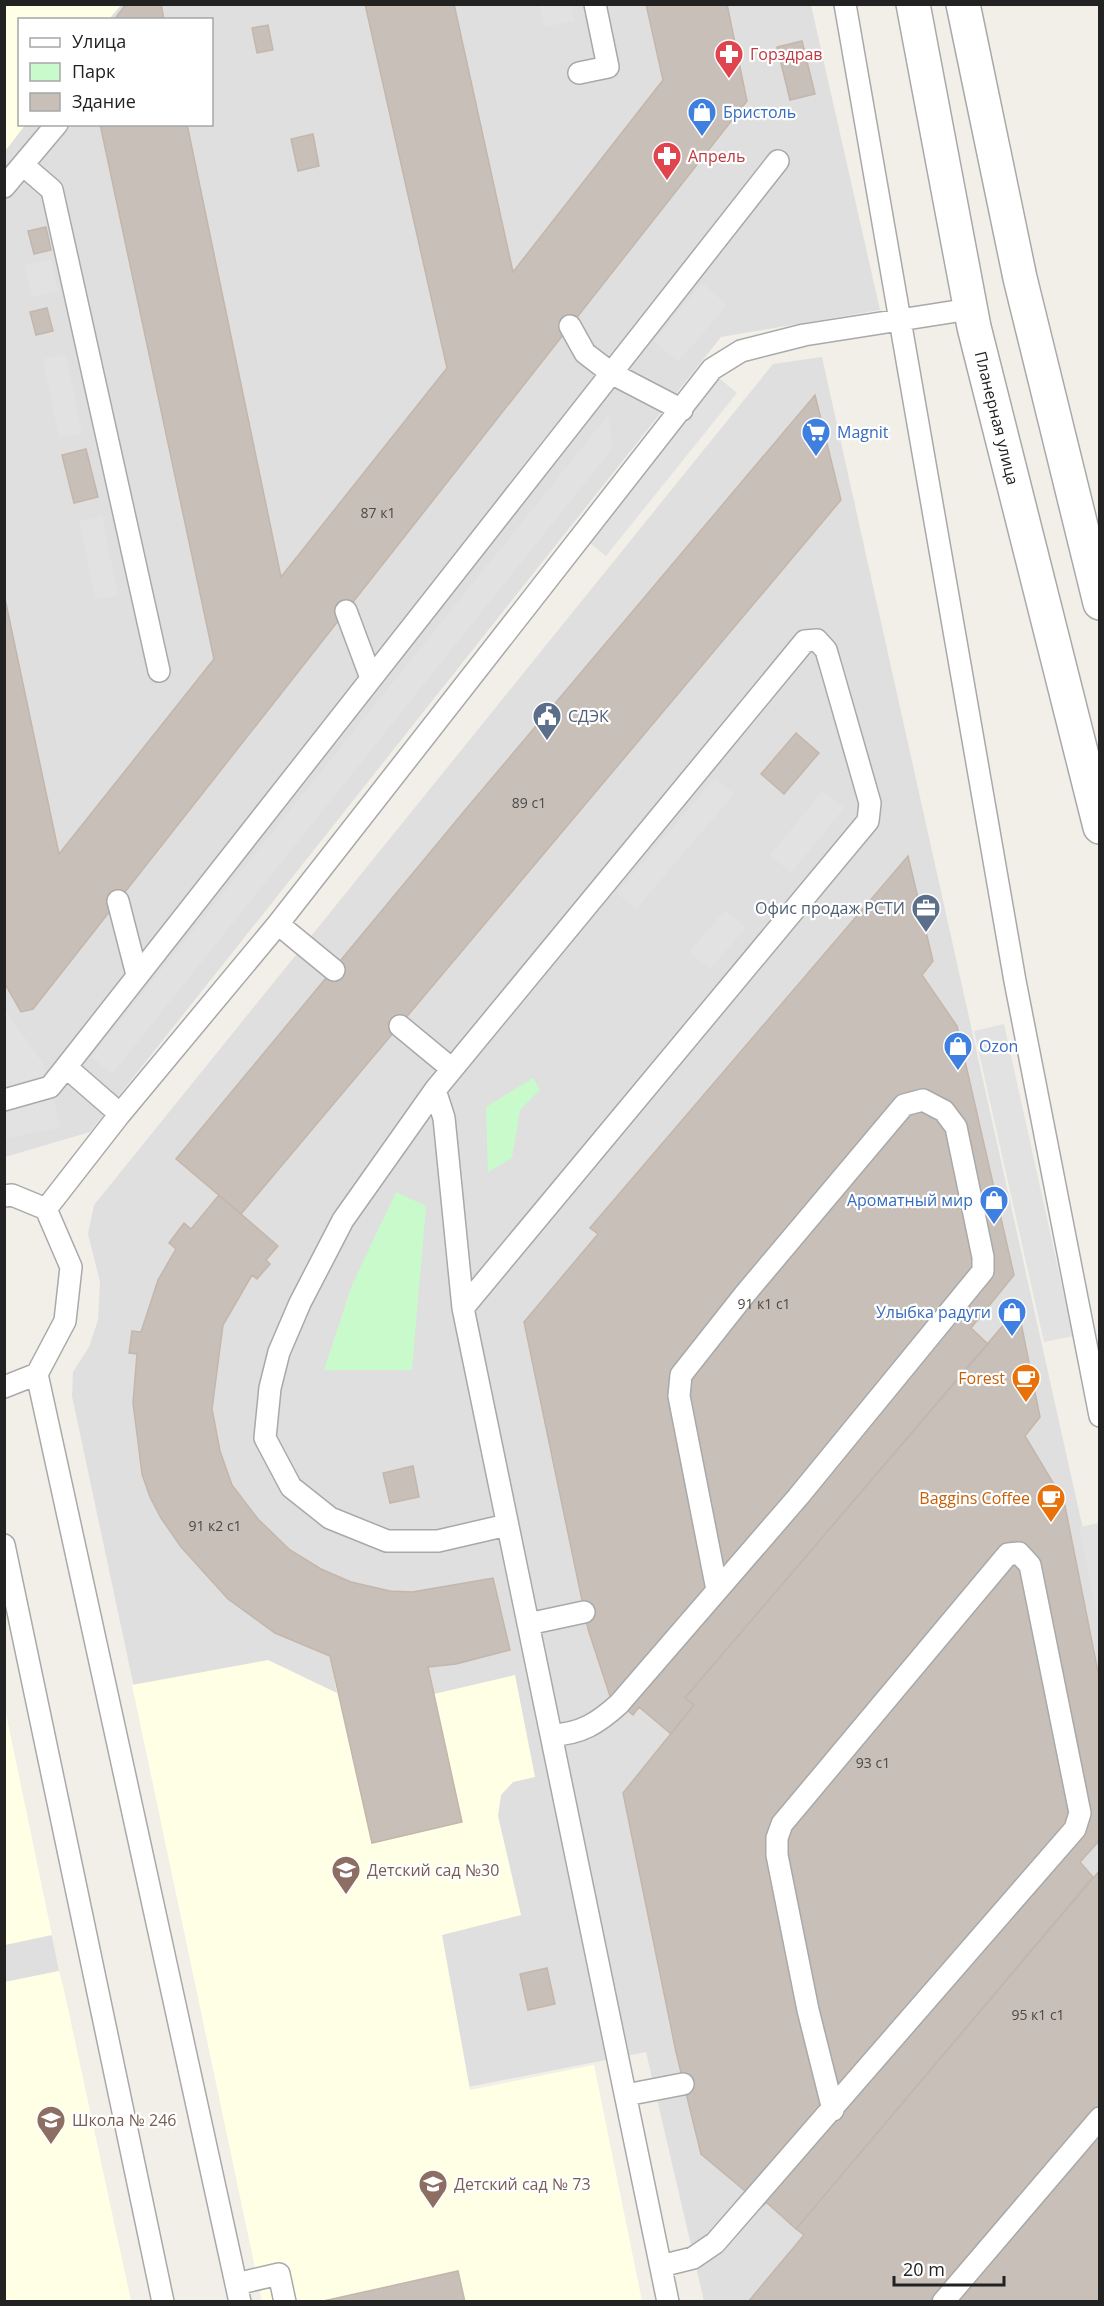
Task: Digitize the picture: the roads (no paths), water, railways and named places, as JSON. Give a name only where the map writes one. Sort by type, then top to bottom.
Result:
[{"type":"street","name":"Планерная улица","points":[[913,4],[970,309],[1100,827]]},
{"type":"street","points":[[963,4],[1020,278],[1100,603]]},
{"type":"lane","points":[[579,73],[608,67],[595,4]]},
{"type":"lane","points":[[844,4],[1015,981],[1100,1416]]},
{"type":"lane","points":[[4,187],[55,126]]},
{"type":"lane","points":[[4,1100],[50,1087],[778,161]]},
{"type":"lane","points":[[23,165],[52,190],[159,671]]},
{"type":"lane","points":[[46,1209],[120,1114],[278,924],[459,689],[682,410],[712,369],[741,351],[804,335],[970,309]]},
{"type":"lane","points":[[570,326],[585,353],[611,373],[682,410]]},
{"type":"lane","points":[[346,611],[371,678]]},
{"type":"lane","points":[[463,1308],[868,821],[870,803],[867,792],[829,658],[826,650],[817,640],[806,641],[435,1090],[343,1220],[300,1303],[276,1361],[270,1388],[265,1438],[291,1487],[330,1518],[387,1541],[438,1541],[507,1525]]},
{"type":"lane","points":[[118,901],[137,975]]},
{"type":"lane","points":[[278,924],[334,970]]},
{"type":"lane","points":[[400,1026],[452,1070]]},
{"type":"lane","points":[[66,1067],[120,1114]]},
{"type":"lane","points":[[435,1090],[444,1118],[463,1308],[668,2301]]},
{"type":"lane","points":[[552,1735],[569,1734],[600,1721],[619,1704],[805,1488],[982,1271],[983,1257],[956,1127],[944,1111],[923,1100],[904,1105],[745,1294],[681,1375],[679,1396],[717,1590]]},
{"type":"lane","points":[[4,1196],[12,1195],[46,1209],[71,1267],[65,1321],[38,1374],[238,2293],[279,2274],[285,2301]]},
{"type":"lane","points":[[4,1387],[38,1374]]},
{"type":"lane","points":[[4,1545],[163,2301]]},
{"type":"lane","points":[[661,2266],[693,2258],[715,2243],[833,2110],[1075,1829],[1080,1813],[1077,1795],[1030,1565],[1019,1553],[1008,1554],[782,1824],[777,1838],[777,1855],[808,2010],[833,2110]]},
{"type":"lane","points":[[528,1624],[584,1612]]},
{"type":"lane","points":[[626,2095],[683,2084]]},
{"type":"lane","points":[[943,2301],[1100,2118]]},
{"type":"place","name":"Горздрав","points":[[729,80]]},
{"type":"place","name":"Бристоль","points":[[702,138]]},
{"type":"place","name":"Апрель","points":[[667,182]]},
{"type":"place","name":"Magnit","points":[[816,458]]},
{"type":"place","name":"СДЭК","points":[[547,742]]},
{"type":"place","name":"Офис продаж РСТИ","points":[[926,934]]},
{"type":"place","name":"Ozon","points":[[958,1072]]},
{"type":"place","name":"Ароматный мир","points":[[994,1226]]},
{"type":"place","name":"Улыбка радуги","points":[[1012,1338]]},
{"type":"place","name":"Forest","points":[[1026,1404]]},
{"type":"place","name":"Baggins Coffee","points":[[1051,1524]]},
{"type":"place","name":"Детский сад №30","points":[[346,1896]]},
{"type":"place","name":"Школа № 246","points":[[51,2146]]},
{"type":"place","name":"Детский сад № 73","points":[[433,2210]]}]
